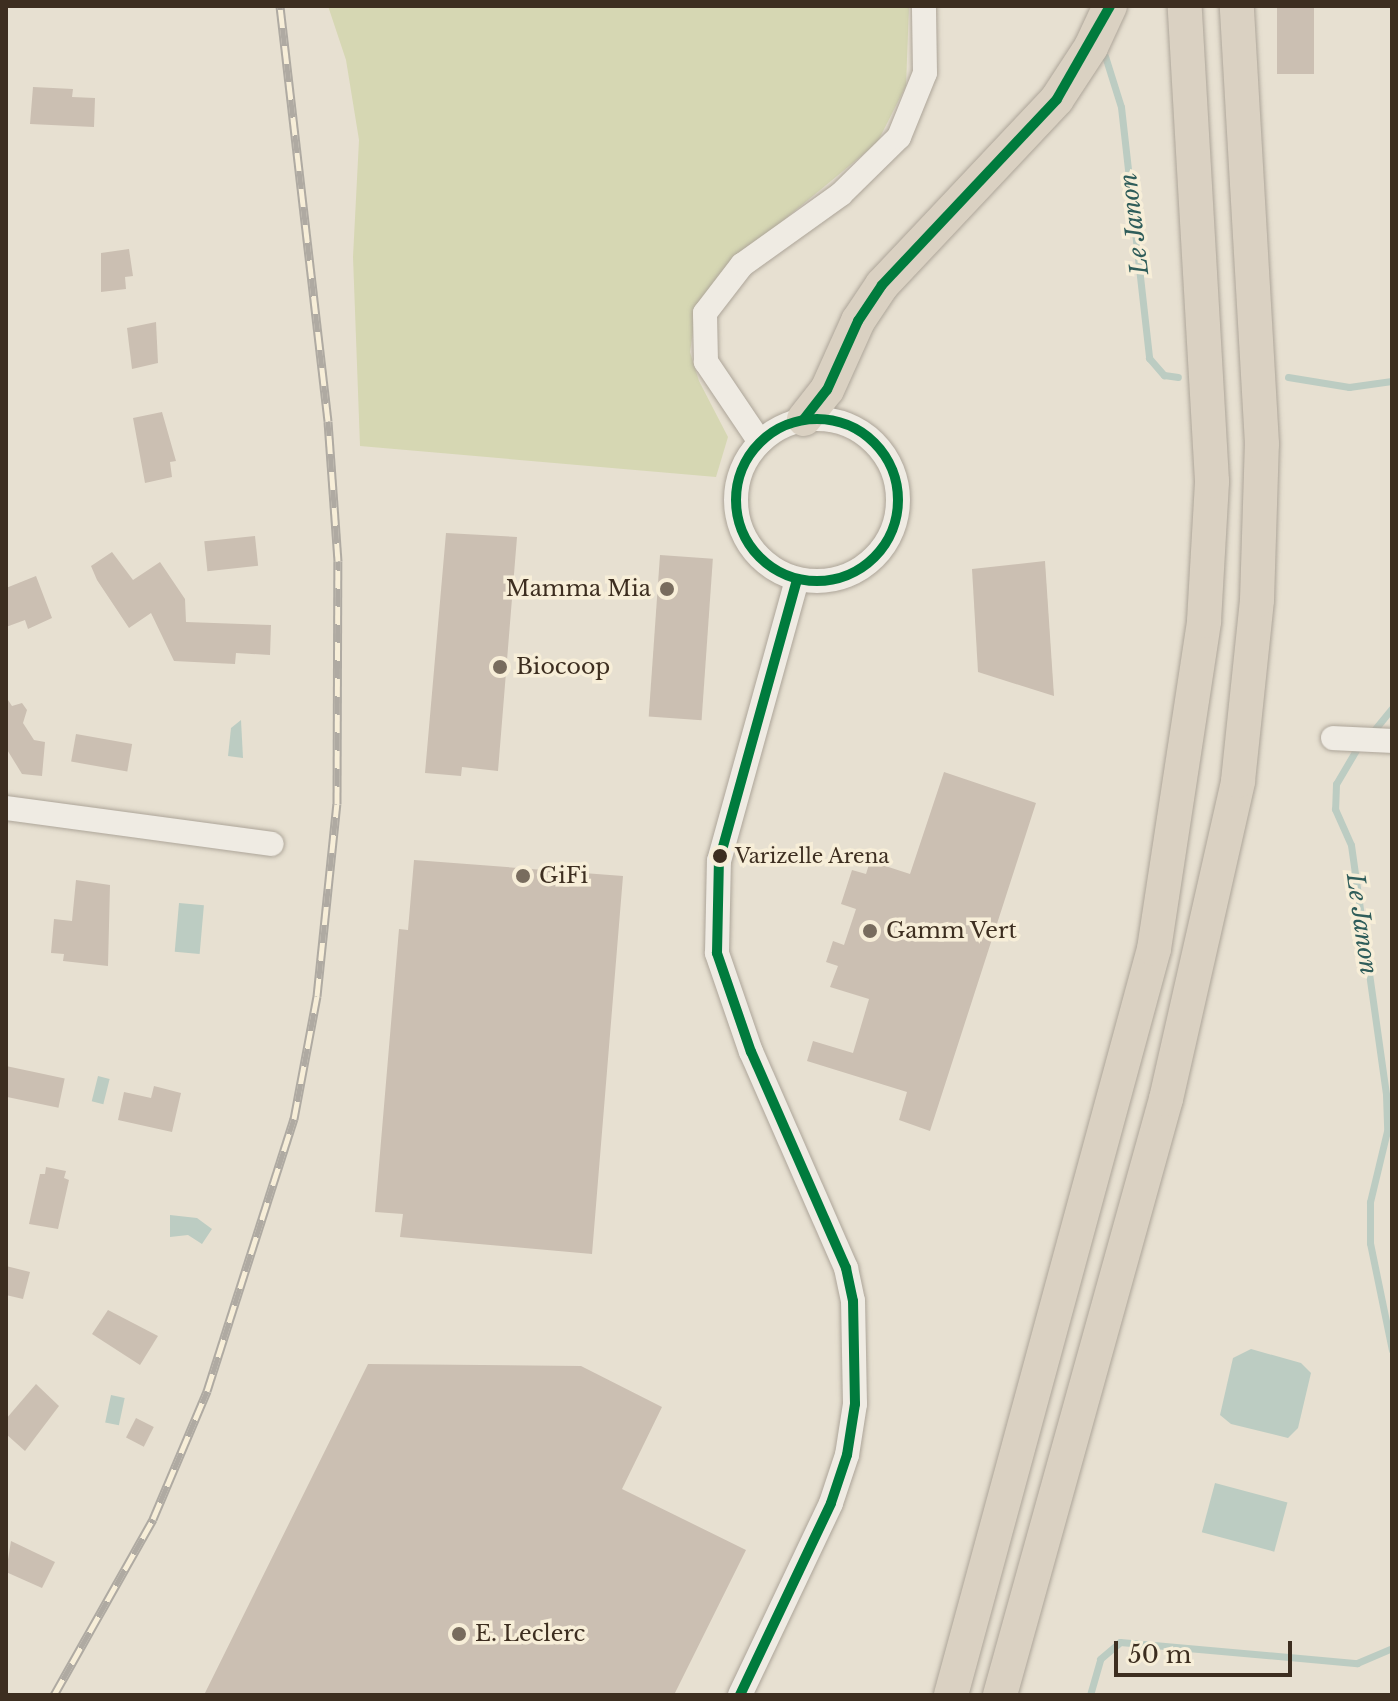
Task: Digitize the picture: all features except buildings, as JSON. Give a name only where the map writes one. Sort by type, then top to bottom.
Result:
[{"type":"highway","points":[[804,419],[827,390],[858,321],[882,285],[1057,99],[1091,47],[1110,6]]},
{"type":"highway","points":[[951,1695],[1154,949],[1204,621],[1212,481],[1185,6]]},
{"type":"highway","points":[[1000,1695],[1166,1099],[1238,781],[1257,600],[1262,444],[1237,6]]},
{"type":"street","points":[[760,442],[706,362],[705,313],[742,265],[841,194],[899,137],[916,105],[925,73],[924,6]]},
{"type":"street","points":[[822,418],[862,432],[893,470],[898,494],[892,530],[871,561],[826,581],[797,580],[754,552],[741,528],[736,501],[740,474],[760,442],[804,419],[822,418]]},
{"type":"street","points":[[740,1695],[831,1503],[847,1455],[855,1404],[853,1301],[846,1268],[757,1065],[717,953],[719,861],[797,580]]},
{"type":"street","points":[[1341,738],[1392,741]]},
{"type":"street","points":[[6,808],[272,844]]},
{"type":"green space","points":[[328,6],[909,6],[906,86],[877,143],[734,261],[697,305],[690,352],[699,381],[728,437],[716,477],[360,446],[353,257],[359,140],[346,60]]},
{"type":"shaded area","points":[[241,720],[243,758],[228,756],[231,728]]},
{"type":"shaded area","points":[[179,903],[204,905],[200,954],[175,952]]},
{"type":"shaded area","points":[[98,1076],[110,1079],[103,1104],[92,1101]]},
{"type":"shaded area","points":[[170,1215],[197,1218],[212,1229],[202,1244],[188,1235],[170,1237]]},
{"type":"shaded area","points":[[1251,1349],[1301,1363],[1311,1373],[1298,1428],[1288,1438],[1231,1424],[1220,1415],[1233,1358]]},
{"type":"shaded area","points":[[111,1395],[125,1398],[119,1425],[105,1422]]},
{"type":"shaded area","points":[[1215,1483],[1287,1502],[1274,1552],[1202,1532]]},
{"type":"waterway","name":"Le Janon","points":[[1105,56],[1121,107],[1149,358],[1164,375],[1178,377]]},
{"type":"waterway","name":"Le Janon","points":[[1288,377],[1349,387],[1392,381]]},
{"type":"waterway","name":"Le Janon","points":[[1371,734],[1392,708]]},
{"type":"waterway","name":"Le Janon","points":[[1359,745],[1336,784],[1335,809],[1351,845],[1386,1095],[1387,1131],[1370,1202],[1370,1243],[1392,1350]]},
{"type":"waterway","name":"Le Janon","points":[[1090,1695],[1100,1659],[1120,1642],[1357,1663],[1392,1648]]},
{"type":"railway","points":[[54,1695],[153,1519],[207,1391],[294,1119],[317,996],[337,804],[338,561],[328,421],[280,6]]},
{"type":"transit line","points":[[804,419],[827,390],[858,321],[882,285],[1057,99],[1110,6]]},
{"type":"transit line","points":[[817,419],[848,425],[874,443],[892,469],[898,500],[892,531],[874,557],[848,575],[817,581],[786,575],[760,557],[742,531],[736,500],[742,469],[760,443],[786,425],[817,419]]},
{"type":"transit line","points":[[740,1695],[831,1503],[847,1455],[855,1404],[853,1301],[846,1268],[751,1052],[717,953],[719,861],[797,580]]},
{"type":"place","name":"Mamma Mia","points":[[667,589]]},
{"type":"place","name":"Biocoop","points":[[500,667]]},
{"type":"place","name":"Varizelle Arena","points":[[720,856]]},
{"type":"place","name":"GiFi","points":[[523,876]]},
{"type":"place","name":"Gamm Vert","points":[[870,931]]},
{"type":"place","name":"E. Leclerc","points":[[459,1634]]}]
